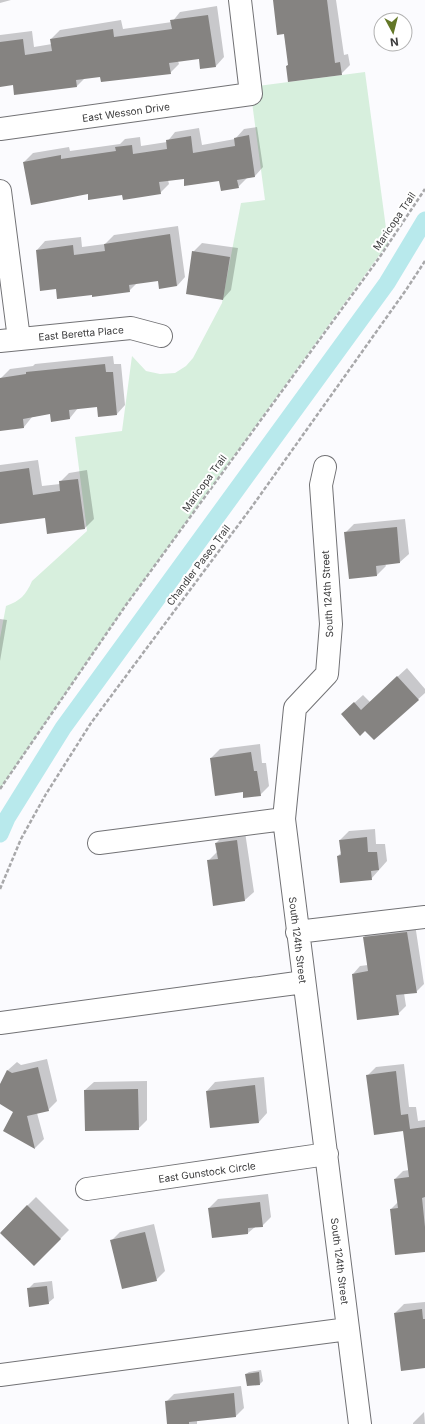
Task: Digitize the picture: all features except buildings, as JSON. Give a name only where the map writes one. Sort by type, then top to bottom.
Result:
[{"type":"street","name":"East Wesson Drive","points":[[0,129],[251,94],[240,0]]},
{"type":"street","points":[[0,191],[9,340]]},
{"type":"street","name":"East Beretta Place","points":[[9,340],[131,328],[161,336]]},
{"type":"street","name":"South 124th Street","points":[[325,467],[321,485],[331,624],[327,674],[295,708],[284,819],[360,1424]]},
{"type":"street","points":[[99,843],[284,819]]},
{"type":"street","points":[[297,932],[425,917]]},
{"type":"street","points":[[0,1023],[304,982]]},
{"type":"street","name":"East Gunstock Circle","points":[[87,1189],[327,1154]]},
{"type":"street","points":[[0,1375],[348,1329]]},
{"type":"path","name":"Maricopa Trail","points":[[0,789],[126,605],[379,258],[425,190]]},
{"type":"path","name":"Chandler Paseo Trail","points":[[0,889],[21,839],[46,794],[91,723],[251,508],[388,316],[425,261]]},
{"type":"green space","points":[[365,72],[388,243],[126,605],[0,789],[0,638],[6,606],[22,597],[32,581],[87,531],[75,437],[122,431],[132,356],[146,371],[160,374],[175,373],[186,366],[193,358],[222,303],[241,203],[265,200],[250,87]]},
{"type":"waterway","points":[[0,834],[7,818],[63,728],[387,283],[425,220]]}]
